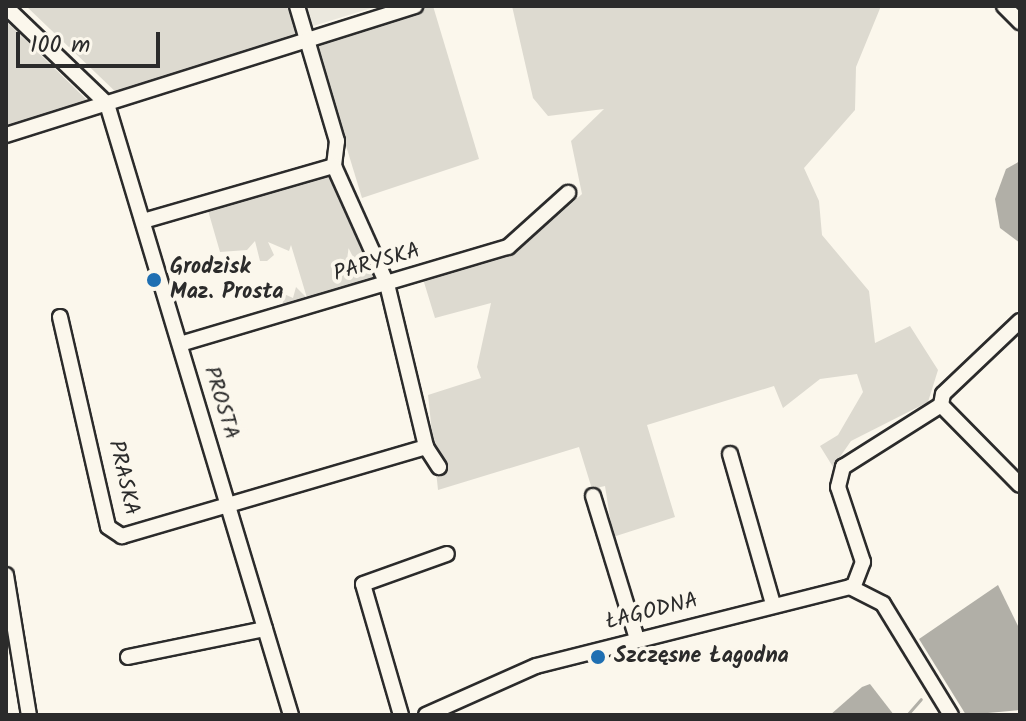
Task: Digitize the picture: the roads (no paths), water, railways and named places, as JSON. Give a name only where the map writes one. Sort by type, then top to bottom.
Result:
[{"type":"street","points":[[297,6],[337,141],[334,166],[387,284],[426,447],[439,467]]},
{"type":"street","points":[[6,135],[415,6]]},
{"type":"street","points":[[1004,6],[1020,22]]},
{"type":"street","points":[[6,7],[107,104]]},
{"type":"street","name":"PROSTA","points":[[107,104],[291,715]]},
{"type":"street","points":[[143,221],[334,166]]},
{"type":"street","name":"PARYSKA","points":[[180,344],[508,247],[568,193]]},
{"type":"street","name":"PRASKA","points":[[60,317],[108,527],[122,536],[426,447]]},
{"type":"street","points":[[951,715],[889,612],[853,588],[863,562],[838,487],[843,467],[941,405],[943,394],[1020,321]]},
{"type":"street","points":[[941,405],[1020,485]]},
{"type":"street","points":[[730,454],[773,604]]},
{"type":"street","points":[[593,496],[637,639]]},
{"type":"street","points":[[401,715],[363,584],[447,554]]},
{"type":"street","points":[[6,575],[29,715]]},
{"type":"street","name":"ŁAGODNA","points":[[426,715],[511,674],[773,604],[853,588]]},
{"type":"street","points":[[889,612],[940,715]]},
{"type":"street","points":[[128,657],[265,629]]},
{"type":"waterway","points":[[907,715],[921,699]]},
{"type":"place","name":"Grodzisk Maz. Prosta","points":[[154,280]]},
{"type":"place","name":"Szczęsne Łagodna","points":[[598,657]]}]
